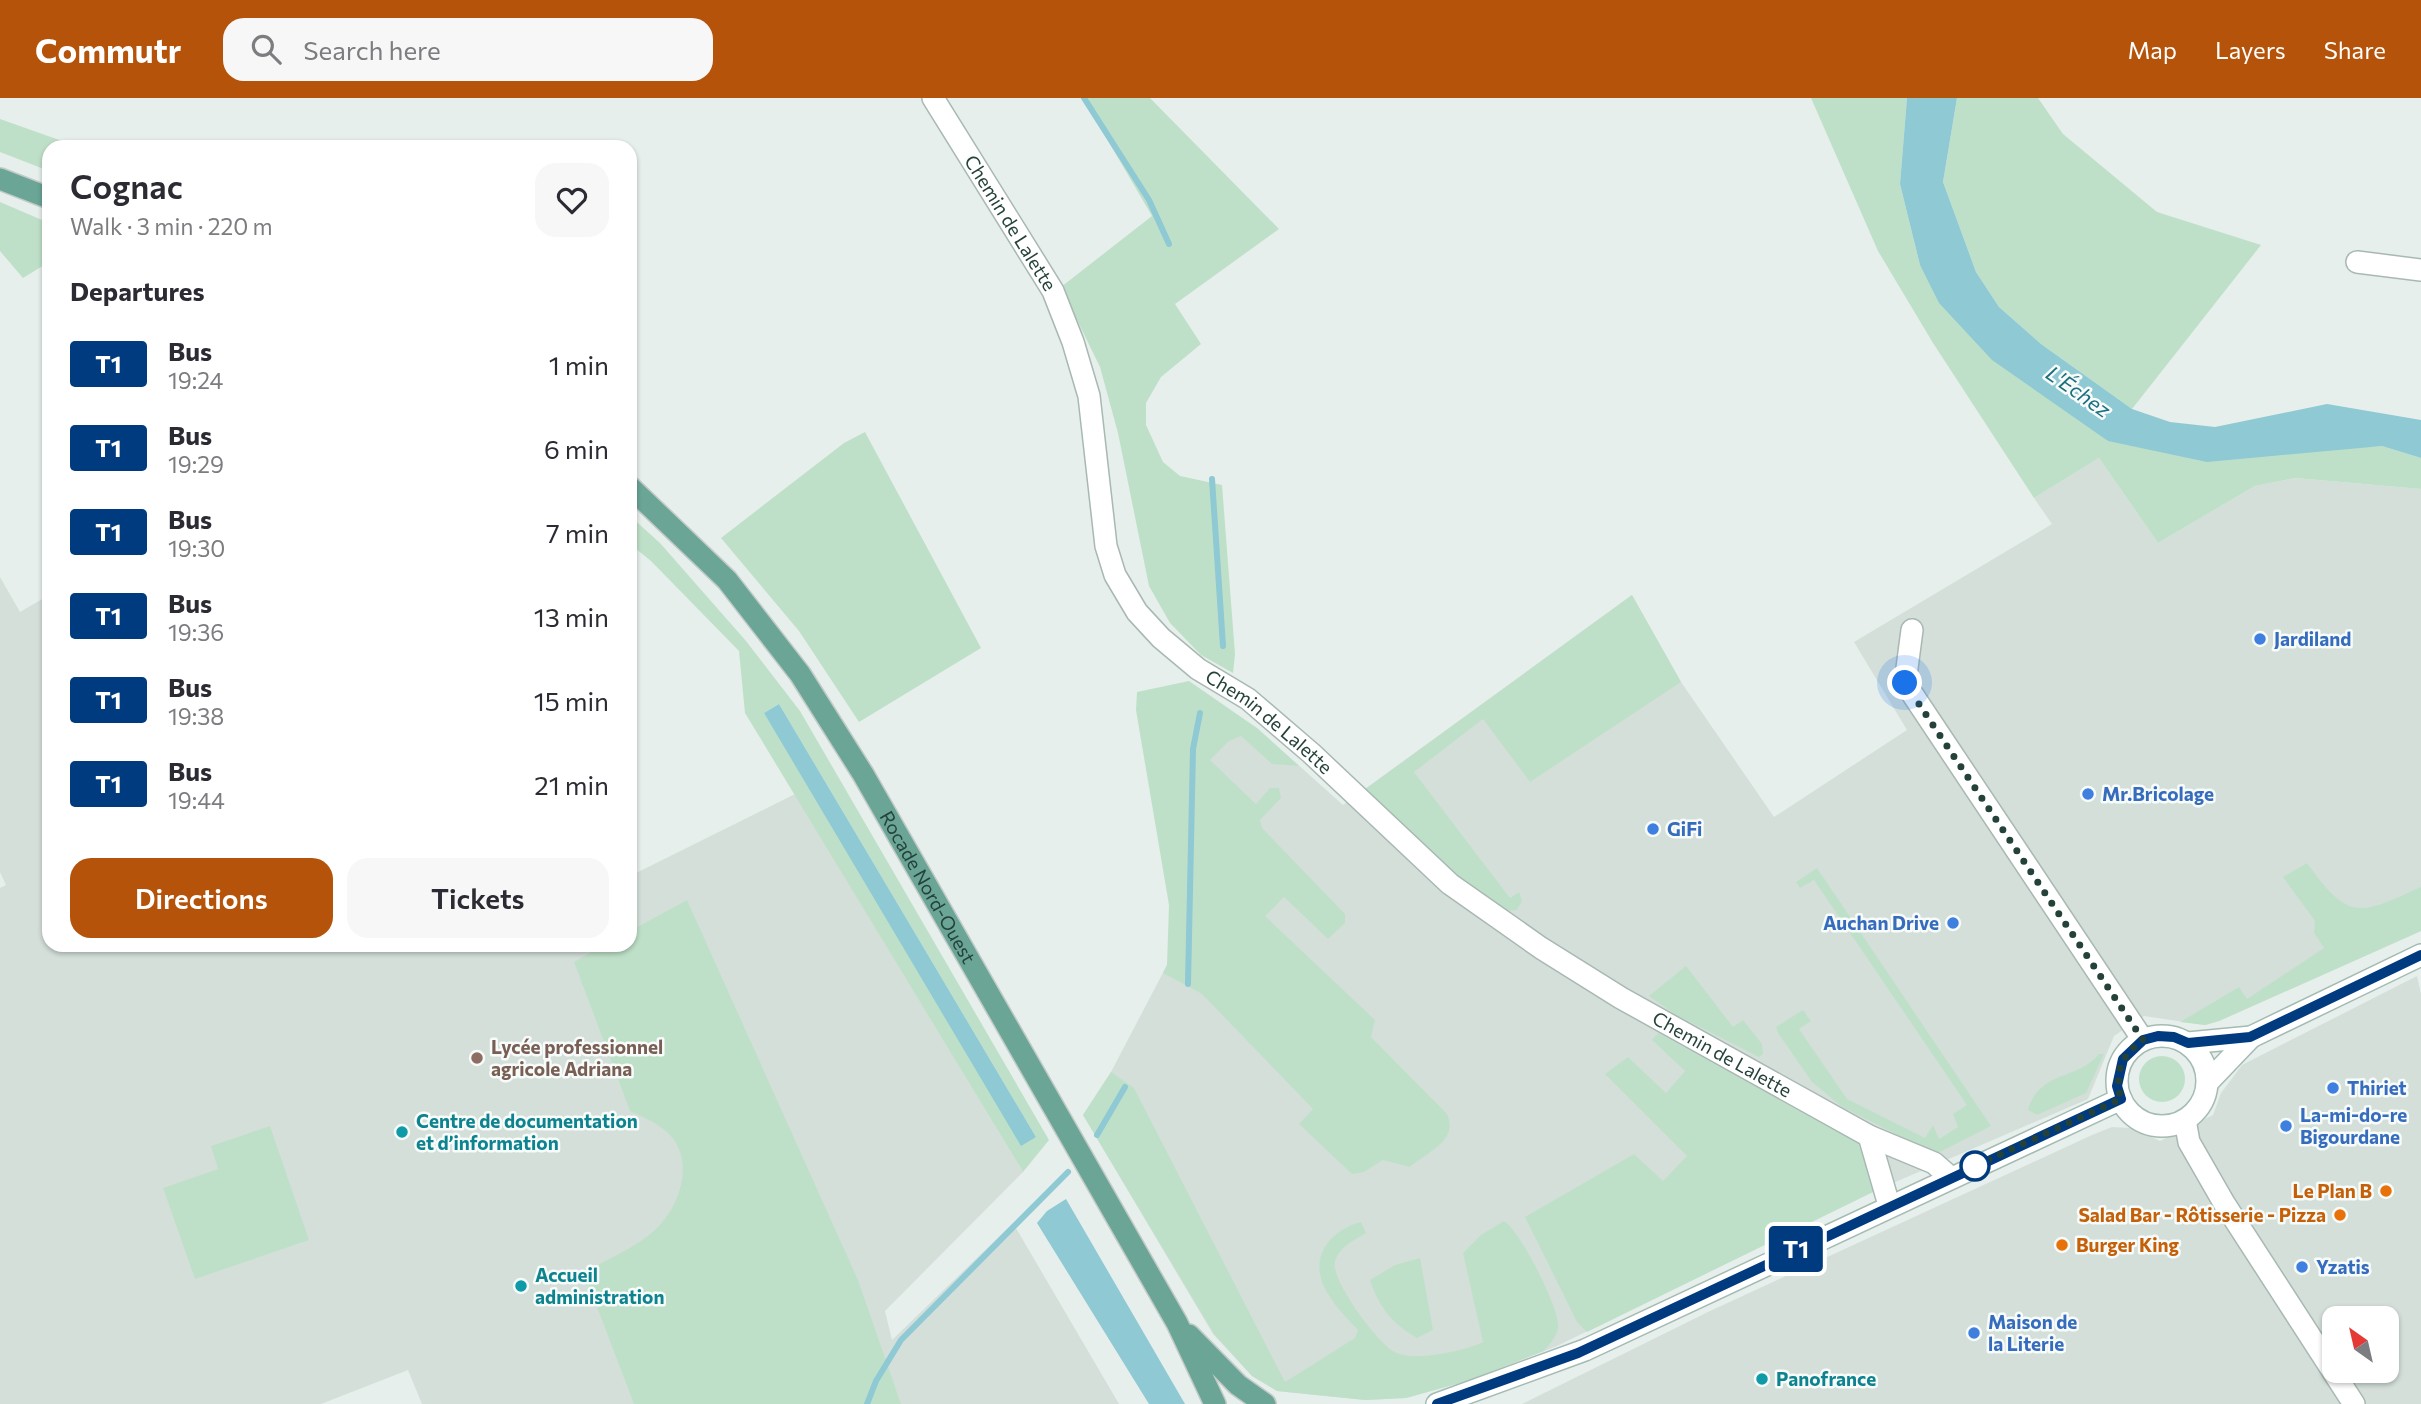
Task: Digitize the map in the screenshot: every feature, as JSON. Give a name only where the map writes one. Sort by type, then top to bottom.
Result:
[{"type":"main road","points":[[0,179],[42,195]]},
{"type":"main road","name":"Rocade Nord-Ouest","points":[[637,494],[727,580],[800,674],[863,774],[1177,1323],[1216,1404]]},
{"type":"main road","name":"Rocade Nord-Ouest","points":[[1177,1323],[1238,1385],[1265,1404]]},
{"type":"street","name":"Chemin de Lalette","points":[[933,98],[1053,291],[1073,342],[1088,396],[1106,546],[1115,575],[1137,612],[1161,638],[1198,669],[1248,699],[1311,753],[1450,884],[1621,998],[1869,1136],[1934,1163],[1950,1177]]},
{"type":"street","points":[[2357,261],[2421,270]]},
{"type":"street","points":[[1912,630],[1905,683],[2143,1040]]},
{"type":"street","points":[[2250,1037],[2208,1082],[2197,1110],[2185,1120],[2156,1126],[2135,1116],[2121,1099],[2117,1086],[2120,1065],[2132,1048],[2143,1040],[2166,1036],[2188,1043],[2250,1037],[2421,955]]},
{"type":"street","points":[[2188,1043],[2199,1054],[2206,1067],[2208,1082]]},
{"type":"street","points":[[1437,1404],[1578,1353],[1889,1205],[2121,1099]]},
{"type":"street","points":[[2185,1120],[2189,1142],[2224,1203],[2354,1404]]},
{"type":"street","points":[[1869,1136],[1889,1205]]},
{"type":"shaded area","points":[[2099,458],[2158,543],[2255,486],[2295,478],[2421,489],[2421,931],[2219,1021],[2205,1025],[2144,1016],[2114,1036],[2088,1099],[1877,1190],[1557,1346],[1467,1381],[1406,1398],[1365,1400],[1277,1391],[1252,1376],[1213,1334],[1083,1115],[1111,1072],[1167,965],[1200,740],[1257,728],[1343,805],[1632,595],[1681,682],[1774,817],[1907,730],[1854,642],[2052,524],[2034,498]]},
{"type":"shaded area","name":"Lycée professionnel agricole Adriana","points":[[0,577],[20,612],[42,599],[42,952],[637,952],[637,873],[795,794],[1023,1172],[885,1311],[892,1340],[1013,1223],[1119,1404],[422,1404],[408,1370],[321,1404],[0,1404],[0,888],[6,885],[0,872]]},
{"type":"shaded area","points":[[2417,976],[2421,994],[2421,1404],[1522,1404],[1710,1311],[2092,1135],[2112,1127],[2130,1128],[2160,1141],[2213,1115],[2221,1093],[2242,1065]]},
{"type":"green space","points":[[1083,98],[1150,98],[1279,229],[1175,304],[1201,344],[1161,377],[1146,403],[1146,425],[1163,462],[1180,476],[1222,485],[1235,654],[1233,673],[1201,655],[1170,623],[1149,586],[1118,433],[1100,367],[1061,287],[1152,216]]},
{"type":"green space","points":[[1811,98],[1907,98],[1900,184],[1920,265],[2108,441],[2344,448],[2382,446],[2421,458],[2421,489],[2295,478],[2255,486],[2158,543],[2099,458],[2034,498],[1933,343],[1878,251]]},
{"type":"green space","points":[[1957,98],[2038,98],[2063,134],[2157,212],[2261,245],[2132,409],[2041,344],[1999,307],[1976,272],[1943,182]]},
{"type":"green space","points":[[0,119],[59,140],[42,140],[42,168],[0,152]]},
{"type":"green space","points":[[0,202],[42,220],[42,266],[23,278],[0,251]]},
{"type":"green space","points":[[865,432],[981,648],[859,722],[799,631],[721,538],[844,443]]},
{"type":"green space","points":[[637,522],[660,543],[746,641],[800,711],[1049,1140],[1023,1172],[745,713],[739,651],[637,550]],"holes":[[[779,704],[1036,1138],[764,713]]]},
{"type":"green space","points":[[1632,595],[1681,682],[1530,782],[1483,719],[1414,772],[1510,898],[1519,892],[1522,901],[1517,910],[1507,911],[1452,874],[1364,790]]},
{"type":"green space","points":[[1189,681],[1257,728],[1299,766],[1272,764],[1241,736],[1229,741],[1210,760],[1256,804],[1270,788],[1279,788],[1281,798],[1260,820],[1262,828],[1345,914],[1345,923],[1328,939],[1284,897],[1265,916],[1375,1020],[1371,1037],[1447,1114],[1450,1123],[1445,1138],[1440,1145],[1410,1167],[1383,1160],[1364,1172],[1352,1174],[1299,1124],[1313,1109],[1202,994],[1163,973],[1167,965],[1169,905],[1136,710],[1137,692]]},
{"type":"green space","points":[[2307,863],[2334,895],[2345,904],[2356,908],[2383,904],[2421,887],[2421,931],[2219,1021],[2205,1025],[2180,1022],[2239,987],[2247,999],[2324,948],[2314,933],[2315,921],[2283,877]]},
{"type":"green space","points":[[1817,868],[1991,1126],[1936,1154],[1842,1107],[1812,1082],[1778,1033],[1776,1027],[1803,1010],[1811,1021],[1799,1029],[1847,1099],[1925,1138],[1933,1125],[1939,1139],[1958,1127],[1953,1114],[1967,1105],[1814,880],[1800,888],[1796,882]]},
{"type":"green space","points":[[687,900],[858,1280],[901,1404],[634,1404],[584,1273],[632,1246],[657,1228],[666,1218],[679,1192],[683,1165],[674,1139],[663,1129],[630,1111],[574,962],[592,952],[637,952],[637,927]]},
{"type":"green space","points":[[1686,966],[1733,1027],[1743,1020],[1762,1044],[1763,1054],[1759,1057],[1676,1015],[1649,996]]},
{"type":"green space","points":[[1658,1033],[1858,1143],[1877,1190],[1587,1332],[1577,1322],[1525,1217],[1634,1154],[1663,1181],[1687,1156],[1605,1074],[1628,1057],[1666,1093],[1685,1071],[1652,1040]]},
{"type":"green space","points":[[2099,1054],[2104,1054],[2086,1093],[2037,1115],[2028,1110],[2033,1097],[2041,1088],[2080,1069]]},
{"type":"green space","points":[[2162,1056],[2178,1063],[2185,1079],[2178,1095],[2162,1102],[2146,1095],[2139,1079],[2146,1063]]},
{"type":"green space","points":[[1111,1072],[1134,1088],[1285,1382],[1355,1338],[1358,1330],[1340,1311],[1325,1289],[1319,1265],[1329,1241],[1344,1229],[1361,1222],[1366,1233],[1340,1252],[1335,1262],[1336,1271],[1356,1310],[1393,1351],[1425,1356],[1464,1349],[1483,1342],[1463,1253],[1481,1235],[1504,1221],[1519,1239],[1546,1288],[1557,1319],[1558,1328],[1554,1337],[1544,1351],[1467,1381],[1406,1398],[1365,1400],[1277,1391],[1252,1376],[1214,1334],[1083,1115]]},
{"type":"green space","points":[[270,1126],[309,1240],[195,1279],[163,1188],[218,1169],[211,1146]]},
{"type":"green space","points":[[1420,1258],[1433,1330],[1417,1338],[1400,1327],[1388,1314],[1370,1280],[1395,1265]]},
{"type":"water","name":"L'Échez","points":[[1907,98],[1957,98],[1943,182],[1976,272],[1999,307],[2041,344],[2132,409],[2170,422],[2215,427],[2327,404],[2421,420],[2421,458],[2382,446],[2207,462],[2108,441],[1992,360],[1939,303],[1920,265],[1900,184]]},
{"type":"water","points":[[779,704],[1036,1137],[1021,1146],[764,713]]},
{"type":"water","points":[[1066,1199],[1185,1404],[1149,1404],[1037,1223],[1047,1211]]},
{"type":"waterway","points":[[1084,98],[1149,200],[1169,244]]},
{"type":"waterway","points":[[1212,479],[1223,646]]},
{"type":"waterway","points":[[1188,984],[1193,749],[1200,713]]},
{"type":"waterway","points":[[1097,1135],[1125,1087]]},
{"type":"waterway","points":[[867,1404],[876,1381],[901,1340],[1068,1172]]},
{"type":"bus line","name":"T1","points":[[1437,1404],[1578,1353],[1889,1205],[2121,1099],[2117,1086],[2118,1072],[2123,1059],[2143,1040],[2158,1036],[2174,1037],[2188,1043],[2250,1037],[2421,955]]},
{"type":"place","name":"Jardiland","points":[[2260,639]]},
{"type":"place","name":"Mr.Bricolage","points":[[2088,794]]},
{"type":"place","name":"GiFi","points":[[1653,829]]},
{"type":"place","name":"Auchan Drive","points":[[1953,923]]},
{"type":"place","name":"Lycée professionnel agricole Adriana","points":[[477,1058]]},
{"type":"place","name":"Thiriet","points":[[2333,1088]]},
{"type":"place","name":"La-mi-do-re Bigourdane","points":[[2286,1126]]},
{"type":"place","name":"Centre de documentation et d’information","points":[[402,1132]]},
{"type":"place","name":"Le Plan B","points":[[2386,1191]]},
{"type":"place","name":"Salad Bar - Rôtisserie - Pizza","points":[[2340,1215]]},
{"type":"place","name":"Burger King","points":[[2062,1245]]},
{"type":"place","name":"Yzatis","points":[[2302,1267]]},
{"type":"place","name":"Accueil administration","points":[[521,1286]]},
{"type":"place","name":"Maison de la Literie","points":[[1974,1333]]},
{"type":"place","name":"Panofrance","points":[[1762,1379]]},
{"type":"route","points":[[1905,683],[2143,1040],[2123,1059],[2118,1072],[2117,1086],[2121,1099],[1975,1166]]}]
